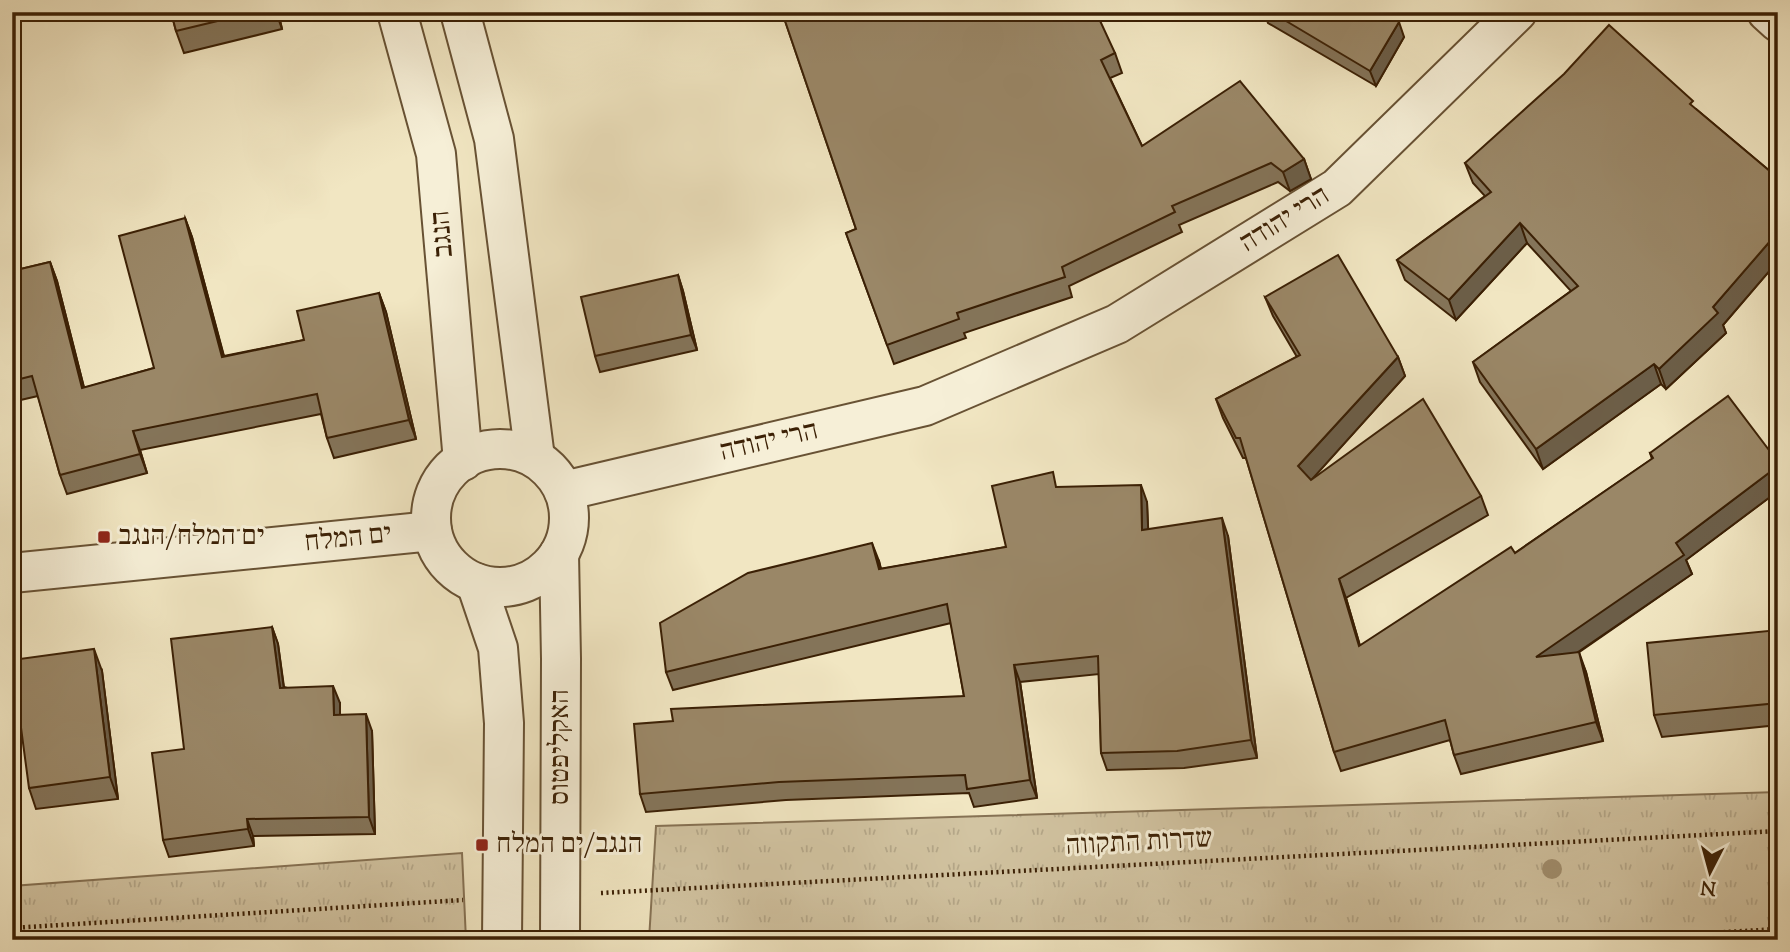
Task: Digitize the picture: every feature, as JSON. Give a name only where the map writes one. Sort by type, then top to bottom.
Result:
[{"type":"street","name":"הנגב","points":[[397,12],[436,154],[463,461]]},
{"type":"street","points":[[460,12],[494,139],[535,458]]},
{"type":"street","name":"הרי יהודה","points":[[564,491],[925,406],[1117,324],[1337,188],[1517,12]]},
{"type":"street","points":[[1767,12],[1778,22]]},
{"type":"street","points":[[492,449],[514,450],[535,458],[552,472],[564,491],[570,512],[568,534],[559,554],[543,572],[523,584],[499,587],[476,583],[456,571],[440,553],[432,531],[431,508],[439,485],[453,467],[471,455],[492,449]]},
{"type":"street","name":"ים המלח","points":[[12,573],[432,531]]},
{"type":"street","name":"האקליפטוס","points":[[559,554],[561,940]]},
{"type":"street","name":"האקליפטוס","points":[[476,583],[498,648],[504,723],[502,940]]},
{"type":"path","name":"שדרות התקווה","points":[[562,895],[1778,831]]},
{"type":"path","points":[[12,929],[502,897]]},
{"type":"path","points":[[1586,940],[1778,929]]},
{"type":"green space","points":[[1778,792],[1778,940],[649,940],[656,826]]},
{"type":"green space","points":[[462,853],[466,940],[12,940],[12,886]]},
{"type":"building","points":[[171,12],[255,12],[176,31]]},
{"type":"building","points":[[782,12],[1096,12],[1115,53],[1101,60],[1142,146],[1240,81],[1304,159],[1283,172],[1271,163],[1172,206],[1175,212],[1062,267],[1065,277],[957,313],[959,319],[887,345],[846,233],[856,229]]},
{"type":"building","points":[[1271,12],[1382,12],[1399,22],[1370,71]]},
{"type":"building","points":[[1609,25],[1693,101],[1690,104],[1778,178],[1778,232],[1713,307],[1718,313],[1659,369],[1654,364],[1536,449],[1473,362],[1578,286],[1520,223],[1449,300],[1397,260],[1491,192],[1465,163],[1564,74]]},
{"type":"building","points":[[185,218],[222,357],[304,340],[297,311],[379,293],[409,420],[327,438],[317,394],[133,431],[140,454],[60,475],[32,376],[12,381],[12,271],[50,262],[82,388],[154,368],[119,236]]},
{"type":"building","points":[[1338,255],[1398,357],[1298,466],[1311,480],[1423,399],[1481,496],[1339,579],[1359,646],[1511,547],[1515,553],[1653,458],[1650,453],[1728,396],[1778,462],[1778,466],[1676,543],[1684,555],[1536,657],[1579,652],[1596,722],[1454,755],[1445,720],[1334,752],[1240,438],[1236,438],[1216,399],[1300,355],[1265,297]]},
{"type":"building","points":[[678,275],[691,335],[595,356],[581,297]]},
{"type":"building","points":[[1053,472],[1056,487],[1141,485],[1142,530],[1222,518],[1251,740],[1177,751],[1101,753],[1098,656],[1014,665],[1030,780],[967,789],[965,775],[779,782],[640,794],[634,724],[673,721],[671,709],[964,696],[947,604],[666,672],[660,623],[748,573],[872,543],[879,569],[1006,547],[992,486]]},
{"type":"building","points":[[272,627],[280,688],[333,686],[334,715],[366,714],[369,817],[247,819],[248,829],[163,840],[152,753],[184,749],[171,639]]},
{"type":"building","points":[[1778,630],[1778,703],[1654,715],[1647,643]]},
{"type":"building","points":[[94,649],[110,777],[29,788],[12,660]]},
{"type":"place","name":"ים המלח/הנגב","points":[[104,537]]},
{"type":"place","name":"הנגב/ים המלח","points":[[482,845]]}]
